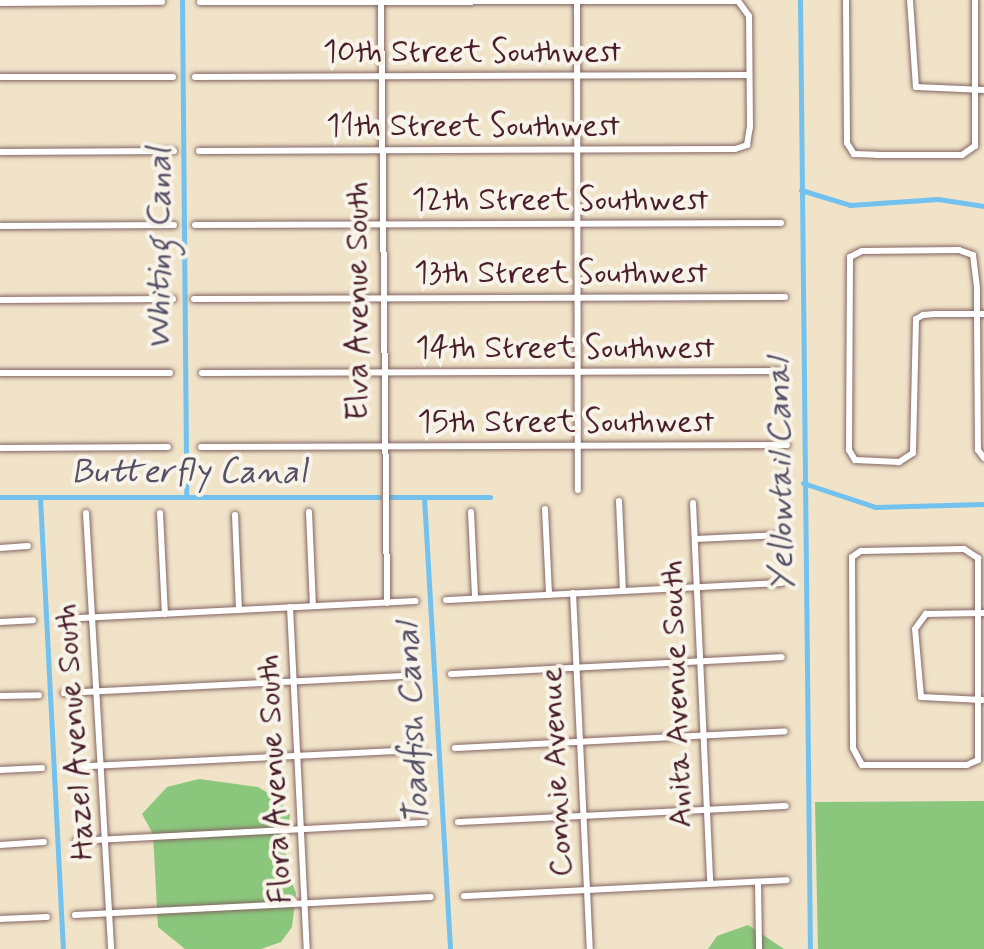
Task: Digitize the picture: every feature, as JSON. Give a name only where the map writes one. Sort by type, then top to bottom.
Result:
[{"type":"street","points":[[577,0],[578,490]]},
{"type":"street","points":[[200,2],[577,0],[745,5],[749,75]]},
{"type":"street","points":[[846,0],[849,150],[869,155],[971,151],[975,0]]},
{"type":"street","points":[[910,0],[912,83],[927,91],[984,90]]},
{"type":"street","name":"Elva Avenue South","points":[[381,1],[382,447],[387,603]]},
{"type":"street","points":[[0,3],[162,2]]},
{"type":"street","name":"10th Street Southwest","points":[[195,77],[749,75]]},
{"type":"street","name":"11th Street Southwest","points":[[199,151],[735,149],[747,145],[749,75]]},
{"type":"street","points":[[0,77],[173,77]]},
{"type":"street","points":[[0,152],[174,151]]},
{"type":"street","name":"12th Street Southwest","points":[[195,225],[781,223]]},
{"type":"street","points":[[0,226],[174,225]]},
{"type":"street","points":[[980,314],[916,319],[913,453],[899,462],[861,462],[851,455],[850,257],[862,251],[959,250],[973,255],[980,314],[978,450],[983,458]]},
{"type":"street","name":"13th Street Southwest","points":[[194,299],[785,297]]},
{"type":"street","points":[[0,300],[173,299]]},
{"type":"street","name":"14th Street Southwest","points":[[202,373],[784,371]]},
{"type":"street","points":[[0,373],[170,373]]},
{"type":"street","name":"15th Street Southwest","points":[[201,447],[787,445]]},
{"type":"street","points":[[0,448],[168,447]]},
{"type":"street","points":[[619,501],[623,591]]},
{"type":"street","name":"Anita Avenue South","points":[[693,503],[710,883]]},
{"type":"street","points":[[545,509],[549,595]]},
{"type":"street","points":[[309,512],[313,606]]},
{"type":"street","points":[[471,512],[475,598]]},
{"type":"street","name":"Hazel Avenue South","points":[[86,513],[91,617],[99,691],[111,949]]},
{"type":"street","points":[[160,513],[165,614]]},
{"type":"street","points":[[235,515],[239,610]]},
{"type":"street","points":[[695,539],[782,535]]},
{"type":"street","points":[[0,548],[28,546]]},
{"type":"street","points":[[964,549],[975,554],[982,613],[983,700],[978,760],[967,765],[868,766],[855,760],[852,557],[880,550],[964,549]]},
{"type":"street","points":[[446,600],[782,583]]},
{"type":"street","name":"Connie Avenue","points":[[573,593],[590,949]]},
{"type":"street","points":[[61,619],[416,601]]},
{"type":"street","name":"Flora Avenue South","points":[[290,607],[307,949]]},
{"type":"street","points":[[982,613],[920,618],[916,668],[921,697],[983,700]]},
{"type":"street","points":[[0,622],[33,620]]},
{"type":"street","points":[[451,674],[782,657]]},
{"type":"street","points":[[64,693],[417,675]]},
{"type":"street","points":[[0,696],[39,695]]},
{"type":"street","points":[[455,748],[785,731]]},
{"type":"street","points":[[70,767],[422,750]]},
{"type":"street","points":[[0,770],[42,768]]},
{"type":"street","points":[[458,822],[786,806]]},
{"type":"street","points":[[76,841],[425,823]]},
{"type":"street","points":[[0,845],[44,842]]},
{"type":"street","points":[[464,896],[787,880]]},
{"type":"street","points":[[758,882],[759,949]]},
{"type":"street","points":[[75,915],[431,897]]},
{"type":"street","points":[[0,919],[47,917]]},
{"type":"green space","points":[[199,779],[258,787],[278,799],[290,814],[285,866],[296,893],[292,927],[281,942],[261,949],[185,949],[158,927],[153,834],[142,814],[167,787]]},
{"type":"green space","points":[[984,801],[984,949],[818,949],[815,802]]},
{"type":"green space","points":[[748,925],[784,949],[708,949],[717,936]]},
{"type":"waterway","name":"Whiting Canal","points":[[182,0],[186,497]]},
{"type":"waterway","name":"Yellowtail Canal","points":[[800,0],[810,949]]},
{"type":"waterway","points":[[801,190],[850,205],[938,199],[984,206]]},
{"type":"waterway","points":[[803,483],[875,507],[984,504]]},
{"type":"waterway","name":"Whiting Canal","points":[[0,497],[379,497]]},
{"type":"waterway","points":[[40,497],[63,949]]},
{"type":"waterway","name":"Butterfly Canal","points":[[387,497],[490,497]]},
{"type":"waterway","name":"Toadfish Canal","points":[[424,497],[450,949]]}]
